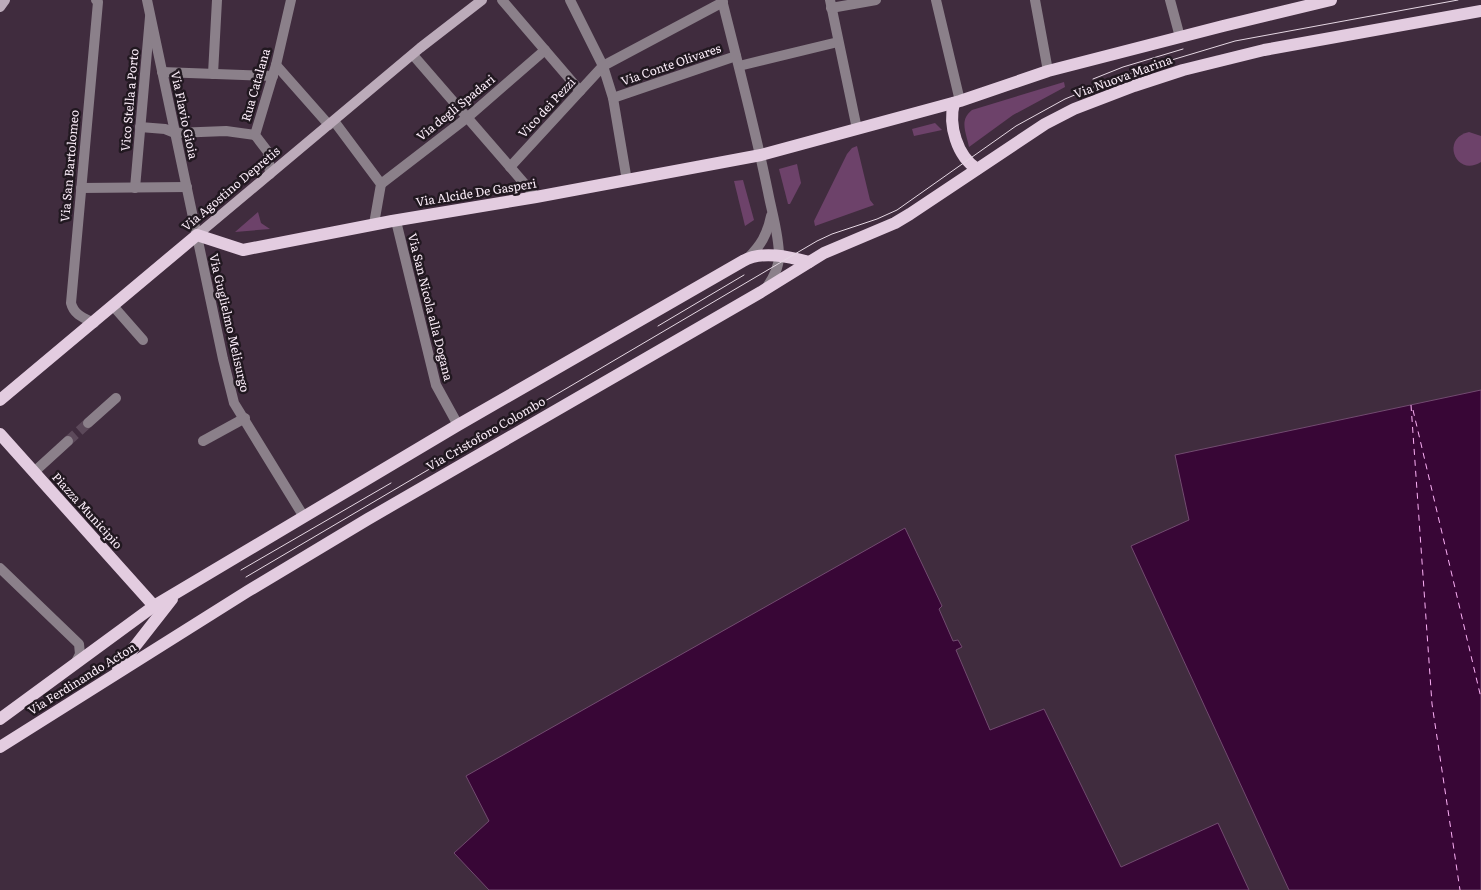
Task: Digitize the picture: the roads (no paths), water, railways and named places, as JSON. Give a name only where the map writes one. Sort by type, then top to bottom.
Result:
[{"type":"main road","points":[[0,7],[5,0]]},
{"type":"main road","name":"Via Agostino Depretis","points":[[0,400],[114,307],[413,54],[482,0]]},
{"type":"main road","name":"Via Nuova Marina","points":[[761,155],[957,102],[1048,71],[1331,0]]},
{"type":"main road","name":"Via Nuova Marina","points":[[809,262],[840,245],[894,223],[932,200],[1045,124],[1109,95],[1155,78],[1218,60],[1481,11]]},
{"type":"main road","points":[[957,102],[952,116],[958,144],[966,160],[976,169]]},
{"type":"main road","name":"Via Alcide De Gasperi","points":[[197,235],[243,250],[374,224],[627,181],[761,155]]},
{"type":"main road","points":[[748,258],[779,256],[809,262]]},
{"type":"main road","name":"Via Cristoforo Colombo","points":[[154,606],[458,425],[748,258]]},
{"type":"main road","name":"Via Cristoforo Colombo","points":[[179,634],[368,519],[809,262]]},
{"type":"main road","name":"Piazza Municipio","points":[[0,434],[154,606]]},
{"type":"main road","points":[[112,676],[176,592]]},
{"type":"main road","name":"Via Ferdinando Acton","points":[[0,719],[154,606]]},
{"type":"main road","name":"Via Ferdinando Acton","points":[[0,747],[179,634]]},
{"type":"street","name":"Via Flavio Gioia","points":[[147,0],[197,235]]},
{"type":"street","points":[[213,74],[217,0]]},
{"type":"street","name":"Rua Catalana","points":[[270,174],[268,152],[255,135],[276,65],[291,0]]},
{"type":"street","points":[[502,0],[580,91]]},
{"type":"street","points":[[570,0],[603,66],[613,98],[627,181]]},
{"type":"street","points":[[857,129],[831,4],[876,0]]},
{"type":"street","points":[[936,0],[957,102]]},
{"type":"street","points":[[1035,0],[1048,71]]},
{"type":"street","points":[[1170,0],[1180,37]]},
{"type":"street","name":"Via San Bartolomeo","points":[[94,323],[73,310],[70,303],[98,1]]},
{"type":"street","points":[[723,1],[761,155],[779,256],[775,272],[766,288]]},
{"type":"street","name":"Vico dei Pezzi","points":[[510,167],[603,66],[723,1]]},
{"type":"street","name":"Vico Stella a Porto","points":[[135,188],[150,14]]},
{"type":"street","name":"Via Conte Olivares","points":[[613,98],[738,61],[838,42]]},
{"type":"street","name":"Via degli Spadari","points":[[381,184],[468,116],[545,50]]},
{"type":"street","points":[[413,54],[536,197]]},
{"type":"street","points":[[276,65],[332,123],[381,184],[374,224]]},
{"type":"street","points":[[162,72],[273,76]]},
{"type":"street","points":[[140,127],[165,129],[176,133],[226,131],[255,135]]},
{"type":"street","points":[[81,188],[187,187]]},
{"type":"street","points":[[748,258],[763,241],[768,231],[772,212]]},
{"type":"street","name":"Via San Nicola alla Dogana","points":[[396,220],[436,385],[458,425]]},
{"type":"street","name":"Via Guglielmo Melisurgo","points":[[197,235],[234,403],[304,517]]},
{"type":"street","points":[[114,307],[144,340]]},
{"type":"street","points":[[88,423],[116,398]]},
{"type":"street","points":[[204,441],[244,418]]},
{"type":"street","points":[[34,472],[68,441]]},
{"type":"street","points":[[0,568],[79,644],[80,654],[74,666]]},
{"type":"tunnel","points":[[68,441],[88,423]]},
{"type":"tram line","points":[[246,577],[817,241],[897,210],[1016,126],[1065,99],[1108,81],[1235,41],[1458,0]]},
{"type":"tram line","points":[[1093,79],[1123,67],[1183,49]]},
{"type":"tram line","points":[[658,326],[744,275]]},
{"type":"tram line","points":[[241,570],[391,483]]}]
